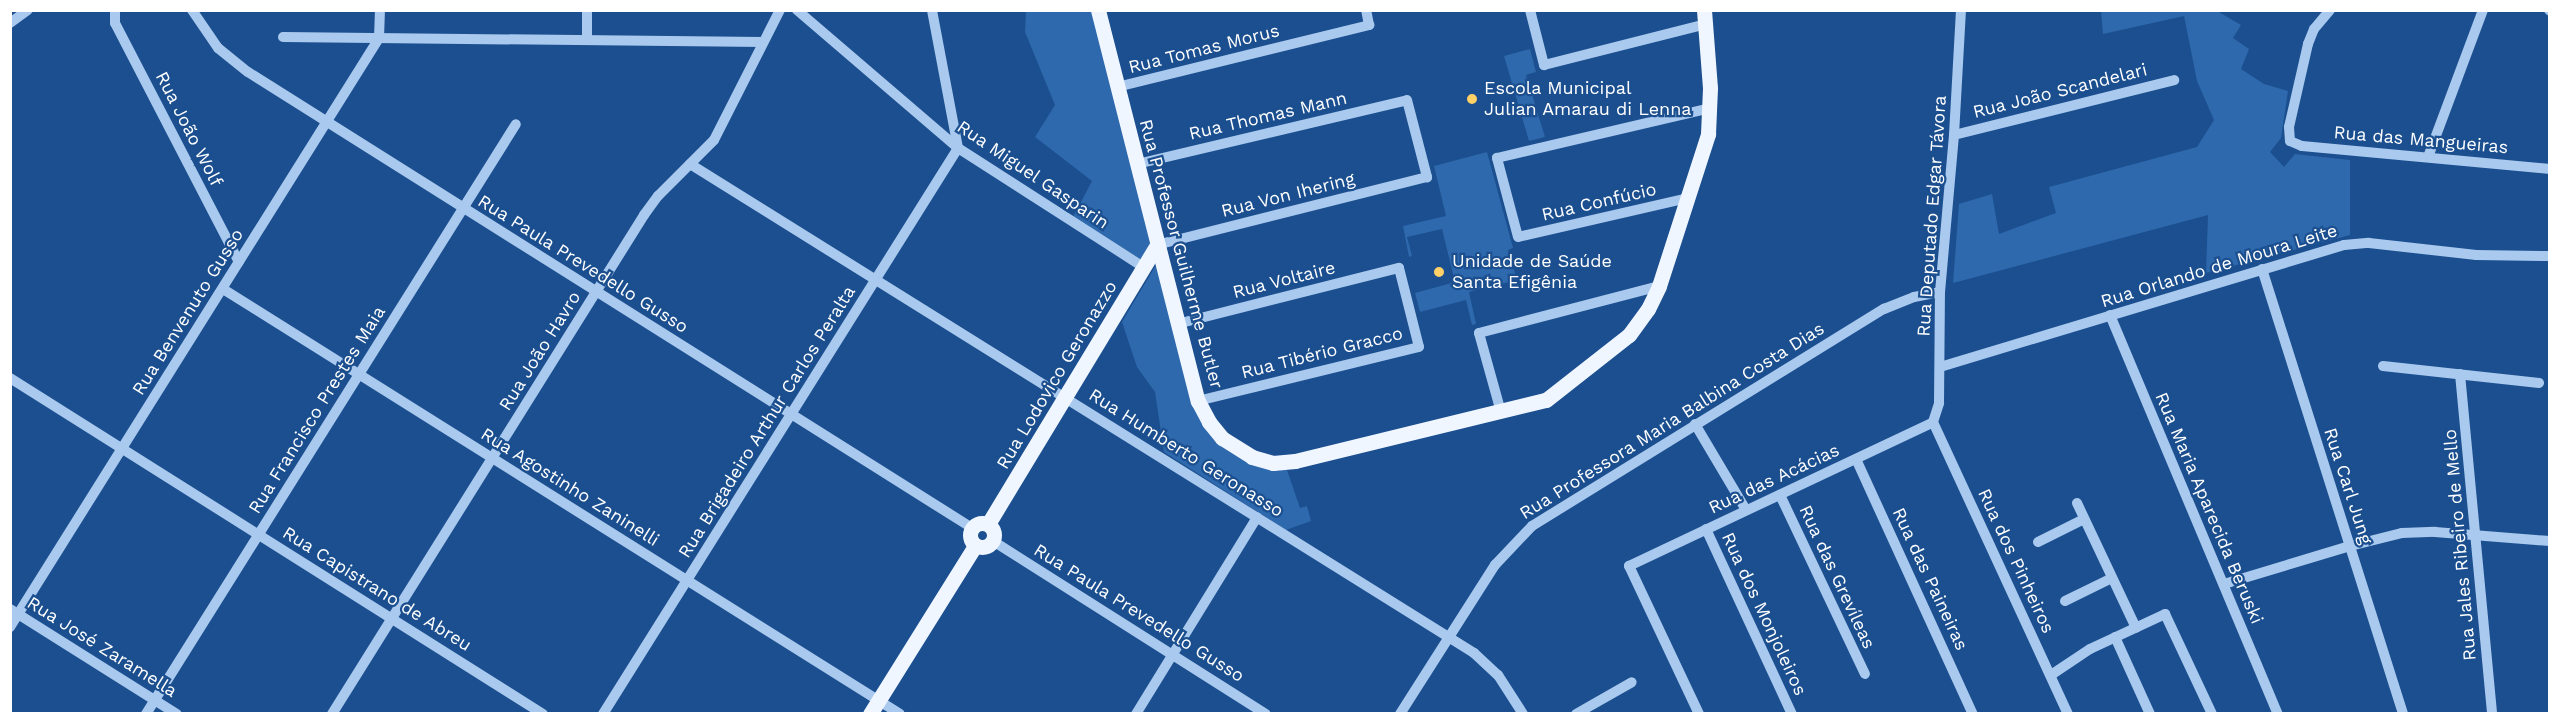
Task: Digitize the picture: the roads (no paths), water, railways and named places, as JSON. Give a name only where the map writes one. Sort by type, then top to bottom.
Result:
[{"type":"main road","name":"Rua Professor Guilherme Butler","points":[[1098,10],[1198,401],[1209,422],[1222,438],[1246,454],[1273,463],[1295,461],[1546,400],[1618,346],[1639,322],[1659,286],[1708,134],[1711,108],[1705,17]]},
{"type":"main road","name":"Rua Lodovico Geronazzo","points":[[988,524],[1157,245]]},
{"type":"main road","points":[[981,523],[988,524],[994,530],[993,541],[987,547],[975,546],[970,536],[972,528],[981,523]]},
{"type":"main road","points":[[870,714],[975,546]]},
{"type":"street","points":[[10,23],[28,10]]},
{"type":"street","name":"Rua João Wolf","points":[[115,10],[115,23],[239,262]]},
{"type":"street","name":"Rua Paula Prevedello Gusso","points":[[192,10],[208,37],[232,60],[972,528]]},
{"type":"street","name":"Rua Benvenuto Gusso","points":[[10,627],[14,612],[123,448],[379,38],[380,10]]},
{"type":"street","points":[[587,10],[587,40]]},
{"type":"street","name":"Rua João Havro","points":[[332,714],[650,206],[714,140],[780,10]]},
{"type":"street","name":"Rua Miguel Gasparin","points":[[797,10],[958,148],[1144,268]]},
{"type":"street","points":[[932,10],[958,148]]},
{"type":"street","name":"Rua Tomas Morus","points":[[1118,87],[1369,25],[1366,10]]},
{"type":"street","points":[[1530,10],[1544,65],[1705,17]]},
{"type":"street","name":"Rua Deputado Edgar Távora","points":[[1933,422],[1939,403],[1940,292],[1954,135],[1961,10]]},
{"type":"street","name":"Rua das Mangueiras","points":[[2330,10],[2314,29],[2308,44],[2289,128],[2290,141],[2302,146],[2550,169]]},
{"type":"street","points":[[2428,158],[2483,10]]},
{"type":"street","points":[[283,37],[764,42]]},
{"type":"street","name":"Rua João Scandelari","points":[[1954,135],[2174,80]]},
{"type":"street","name":"Rua Thomas Mann","points":[[1137,164],[1407,100],[1427,177]]},
{"type":"street","name":"Rua Confúcio","points":[[1688,198],[1518,237],[1497,158],[1711,108]]},
{"type":"street","name":"Rua Francisco Prestes Maia","points":[[146,714],[516,124]]},
{"type":"street","name":"Rua Brigadeiro Arthur Carlos Peralta","points":[[603,714],[958,148]]},
{"type":"street","name":"Rua Humberto Geronasso","points":[[690,164],[1487,662],[1508,688],[1523,714]]},
{"type":"street","name":"Rua Von Ihering","points":[[1157,245],[1427,177]]},
{"type":"street","name":"Rua Orlando de Moura Leite","points":[[1940,367],[2262,269],[2356,243],[2499,256],[2550,256]]},
{"type":"street","name":"Rua Voltaire","points":[[1177,324],[1399,268],[1419,346]]},
{"type":"street","name":"Rua Carl Jung","points":[[2262,269],[2403,714]]},
{"type":"street","points":[[1501,412],[1479,333],[1659,286]]},
{"type":"street","name":"Rua Agostinho Zaninelli","points":[[222,289],[900,714]]},
{"type":"street","name":"Rua Professora Maria Balbina Costa Dias","points":[[1400,714],[1495,565],[1519,537],[1532,526],[1884,309],[1914,297],[1940,292]]},
{"type":"street","name":"Rua Maria Aparecida Beruski","points":[[2110,315],[2278,714]]},
{"type":"street","name":"Rua Tibério Gracco","points":[[1198,401],[1419,346]]},
{"type":"street","points":[[2383,366],[2539,383]]},
{"type":"street","name":"Rua Jales Ribeiro de Mello","points":[[2460,374],[2492,714]]},
{"type":"street","name":"Rua Capistrano de Abreu","points":[[10,378],[543,714]]},
{"type":"street","name":"Rua das Acácias","points":[[1699,714],[1629,566],[1933,422]]},
{"type":"street","name":"Rua dos Pinheiros","points":[[1933,422],[2068,714]]},
{"type":"street","points":[[1695,424],[1746,510]]},
{"type":"street","name":"Rua das Paineiras","points":[[1856,459],[1973,714]]},
{"type":"street","name":"Rua das Grevíleas","points":[[1780,495],[1865,674]]},
{"type":"street","points":[[2077,503],[2136,628]]},
{"type":"street","points":[[1136,714],[1257,517]]},
{"type":"street","points":[[2038,542],[2084,519]]},
{"type":"street","name":"Rua dos Monjoleiros","points":[[1706,529],[1792,714]]},
{"type":"street","points":[[2224,584],[2350,546],[2418,532],[2550,541]]},
{"type":"street","name":"Rua Paula Prevedello Gusso","points":[[993,541],[1266,714]]},
{"type":"street","points":[[2065,601],[2112,578]]},
{"type":"street","name":"Rua José Zaramella","points":[[14,612],[177,714]]},
{"type":"street","points":[[2051,675],[2090,649],[2165,614],[2212,714]]},
{"type":"street","points":[[2115,637],[2150,714]]},
{"type":"street","points":[[1576,714],[1632,682]]},
{"type":"place","name":"Escola Municipal Julian Amarau di Lenna","points":[[1472,99]]},
{"type":"place","name":"Unidade de Saúde Santa Efigênia","points":[[1439,272]]}]
